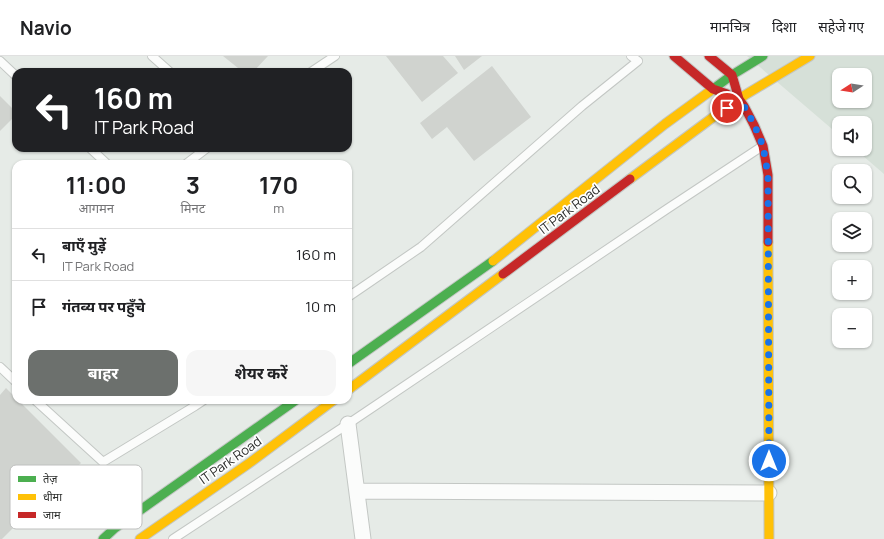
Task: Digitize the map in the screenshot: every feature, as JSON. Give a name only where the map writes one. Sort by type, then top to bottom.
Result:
[{"type":"street","points":[[674,56],[713,89],[739,99]]},
{"type":"street","points":[[709,56],[732,75],[739,99],[754,124],[763,146],[768,175],[769,539]]},
{"type":"street","name":"IT Park Road","points":[[352,361],[487,266],[666,124],[732,75],[763,56]]},
{"type":"street","name":"IT Park Road","points":[[352,387],[712,118],[739,99],[810,56]]},
{"type":"street","name":"IT Park Road","points":[[142,509],[290,404]]},
{"type":"street","name":"IT Park Road","points":[[140,539],[248,464],[329,404]]},
{"type":"street","points":[[348,424],[363,539]]},
{"type":"street","points":[[357,491],[769,493]]},
{"type":"street","name":"IT Park Road","points":[[103,539],[114,529]]},
{"type":"lane","points":[[152,56],[166,68]]},
{"type":"lane","points":[[317,68],[335,56]]},
{"type":"lane","points":[[352,294],[421,247],[582,106],[638,61],[631,56]]},
{"type":"lane","points":[[0,61],[12,72]]},
{"type":"lane","points":[[172,539],[348,424],[763,146]]},
{"type":"lane","points":[[94,152],[103,160]]},
{"type":"lane","points":[[191,160],[202,152]]},
{"type":"lane","points":[[0,367],[12,378]]},
{"type":"lane","points":[[40,404],[103,462],[198,404]]},
{"type":"shaded area","points":[[747,56],[884,56],[884,174],[863,156],[872,156],[872,116],[832,116],[832,129]]},
{"type":"building","points":[[223,56],[268,56],[257,68],[238,68]]},
{"type":"building","points":[[386,56],[443,56],[458,73],[422,102]]},
{"type":"building","points":[[455,56],[482,56],[464,70]]},
{"type":"building","points":[[492,66],[531,117],[474,161],[447,127],[432,139],[420,123]]},
{"type":"building","points":[[0,96],[12,108],[12,119],[0,131]]},
{"type":"building","points":[[6,388],[12,394],[12,404],[22,404],[81,463],[79,465],[10,465],[10,529],[12,529],[2,539],[0,539],[0,395]]},
{"type":"traffic: fast","points":[[713,89],[732,75],[763,56]]},
{"type":"traffic: fast","points":[[352,361],[493,261]]},
{"type":"traffic: fast","points":[[142,509],[290,404]]},
{"type":"traffic: fast","points":[[103,539],[114,529]]},
{"type":"traffic: slow","points":[[630,179],[745,95],[810,56]]},
{"type":"traffic: slow","points":[[493,261],[665,124],[713,89]]},
{"type":"traffic: slow","points":[[768,242],[769,539]]},
{"type":"traffic: slow","points":[[352,387],[503,274]]},
{"type":"traffic: slow","points":[[140,539],[248,464],[329,404]]},
{"type":"traffic: jam","points":[[674,56],[713,89],[727,94]]},
{"type":"traffic: jam","points":[[709,56],[732,75],[739,99],[754,125],[763,146],[768,175],[768,242]]},
{"type":"traffic: jam","points":[[503,274],[630,179]]},
{"type":"route","points":[[727,108],[739,99],[754,124],[765,149],[768,175],[769,461]]}]
